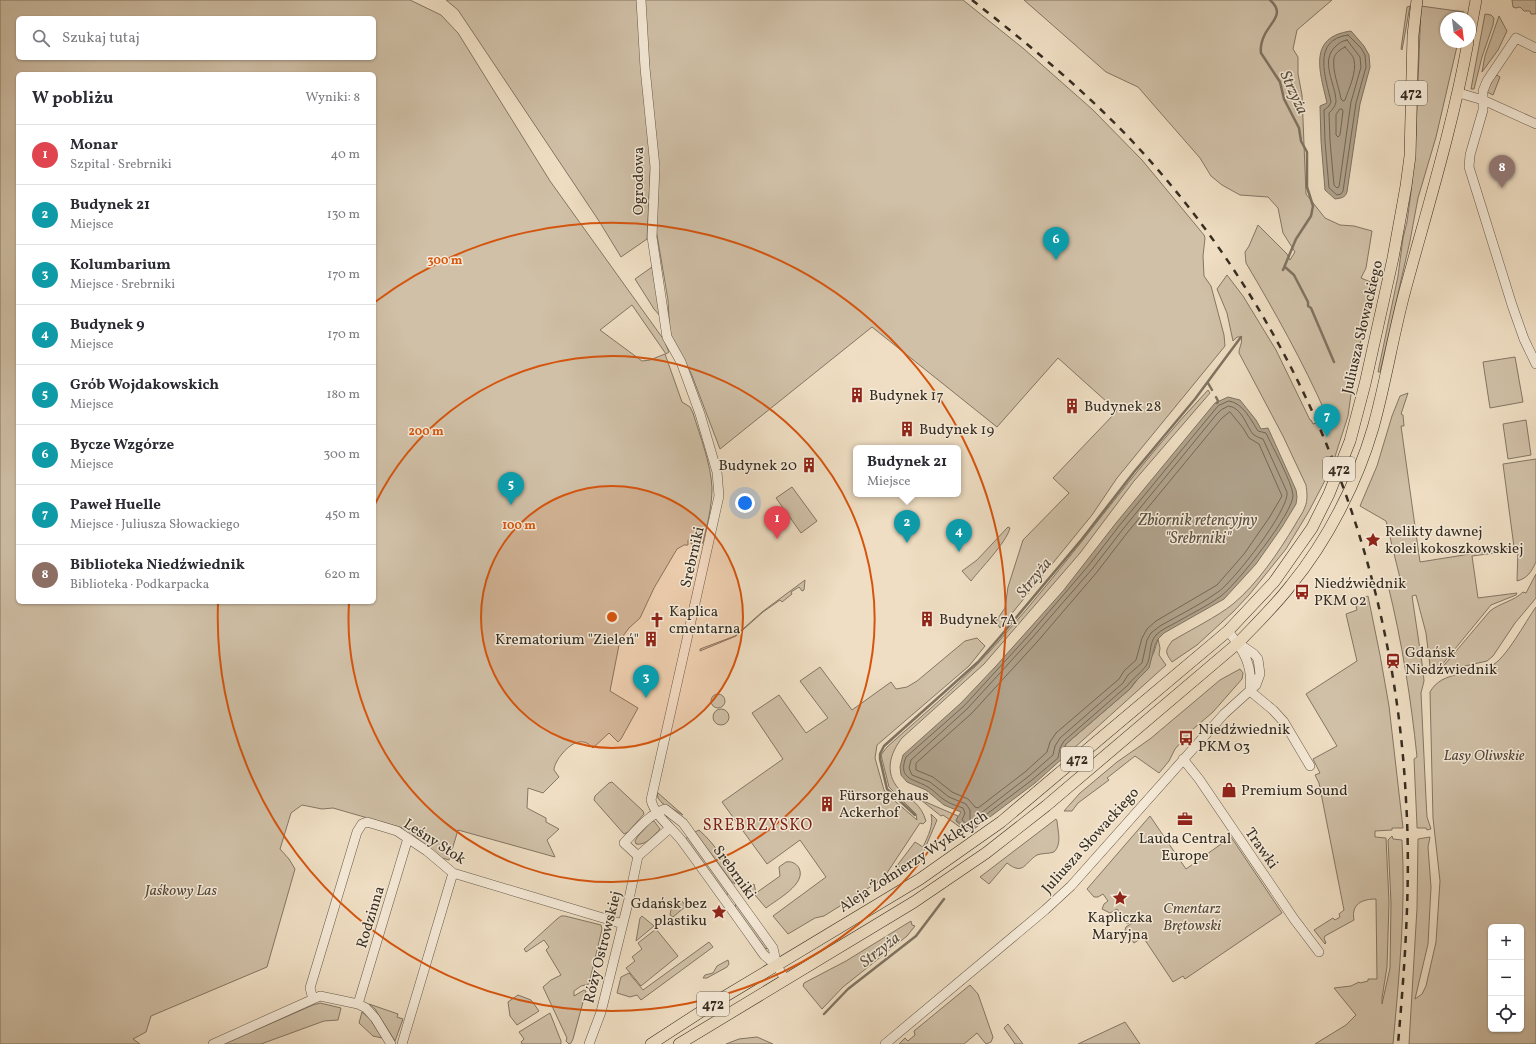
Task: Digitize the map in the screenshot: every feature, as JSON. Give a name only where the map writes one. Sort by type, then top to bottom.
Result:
[{"type":"main road","name":"Juliusza Słowackiego","points":[[1228,631],[1274,582],[1312,528],[1329,494],[1350,441],[1376,339],[1406,186],[1410,156],[1413,35],[1417,0]]},
{"type":"main road","points":[[1474,12],[1476,0]]},
{"type":"main road","name":"472","points":[[1238,643],[1266,615],[1311,559],[1334,520],[1356,474],[1373,429],[1400,308],[1459,93],[1467,48]]},
{"type":"main road","name":"Aleja Żołnierzy Wyklętych","points":[[651,1044],[719,1000],[920,879],[1000,822],[1075,761],[1228,631]]},
{"type":"main road","name":"Aleja Żołnierzy Wyklętych","points":[[679,1044],[914,902],[986,852],[1046,806],[1238,643]]},
{"type":"street","name":"Ogrodowa","points":[[641,0],[645,68],[655,167],[652,237],[667,337]]},
{"type":"street","points":[[1536,48],[1516,38],[1487,81],[1479,98],[1483,110],[1470,155],[1469,167],[1512,305],[1524,339],[1536,364]]},
{"type":"street","points":[[1459,93],[1479,98],[1536,124]]},
{"type":"street","name":"Srebrniki","points":[[667,337],[681,362],[700,414],[716,472],[719,496],[654,786],[651,800],[652,806],[680,839],[764,955],[777,966],[785,979]]},
{"type":"street","points":[[1228,631],[1238,643],[1250,669],[1250,691],[1273,710],[1284,722],[1310,766]]},
{"type":"street","name":"Juliusza Słowackiego","points":[[885,1044],[1058,899],[1076,881],[1228,710],[1250,691]]},
{"type":"street","name":"Trawki","points":[[1183,759],[1199,779],[1294,919],[1319,952]]},
{"type":"street","name":"Srebrniki","points":[[657,812],[665,809],[683,823],[773,948],[777,966]]},
{"type":"street","points":[[657,812],[624,843],[638,856],[670,828]]},
{"type":"street","name":"Leśny Stok","points":[[313,999],[310,988],[357,832],[362,824],[367,822],[397,831],[427,851],[453,873],[623,924]]},
{"type":"street","name":"Rodzinna","points":[[358,1004],[408,838]]},
{"type":"street","name":"Róży Ostrowskiej","points":[[589,1044],[601,1012],[638,856]]},
{"type":"street","points":[[402,1044],[453,873]]},
{"type":"street","points":[[725,901],[734,894]]},
{"type":"street","points":[[213,1044],[320,996],[358,1004],[366,1008],[375,1018],[391,1044]]},
{"type":"green space","name":"Jaśkowy Las","points":[[0,0],[410,0],[441,15],[458,33],[550,181],[664,340],[669,352],[666,354],[632,305],[600,330],[642,361],[650,360],[665,354],[682,402],[690,407],[693,413],[710,469],[712,488],[711,502],[703,543],[691,544],[691,540],[688,540],[688,545],[684,545],[677,549],[654,588],[640,618],[629,628],[620,640],[610,691],[638,708],[621,739],[618,742],[609,733],[593,748],[585,742],[575,743],[559,757],[554,770],[559,777],[543,793],[528,788],[527,808],[546,818],[546,822],[559,829],[547,840],[555,857],[458,830],[449,860],[439,857],[406,829],[333,808],[322,809],[302,805],[291,813],[280,849],[295,869],[267,967],[151,1016],[146,1032],[133,1039],[140,1044],[0,1044]]},
{"type":"green space","points":[[446,0],[638,0],[651,158],[647,239],[621,257],[599,221],[458,10]]},
{"type":"green space","points":[[644,0],[963,0],[1024,49],[1093,110],[1142,160],[1204,235],[1204,276],[1211,286],[1224,335],[1225,346],[1117,478],[1092,515],[1000,628],[996,621],[1005,608],[1008,587],[1023,540],[1069,493],[1053,478],[1117,411],[1058,358],[997,427],[872,327],[720,449],[691,373],[670,336],[668,300],[656,229],[654,133]]},
{"type":"green space","points":[[1024,0],[1332,0],[1297,30],[1293,49],[1298,57],[1298,74],[1302,95],[1306,194],[1325,218],[1340,225],[1354,226],[1372,231],[1366,268],[1361,278],[1373,283],[1354,373],[1348,416],[1331,469],[1309,511],[1286,549],[1249,595],[1234,611],[1197,645],[1172,662],[1167,651],[1172,641],[1219,614],[1233,604],[1251,587],[1275,557],[1302,514],[1306,504],[1306,485],[1283,436],[1239,353],[1242,341],[1241,337],[1237,337],[1233,341],[1227,313],[1217,289],[1227,275],[1243,296],[1276,350],[1310,420],[1313,424],[1327,419],[1298,356],[1246,263],[1245,252],[1258,225],[1287,254],[1290,260],[1295,252],[1283,233],[1278,208],[1268,197],[1240,195],[1222,185],[1211,176],[1200,158],[1138,87],[1106,72]]},
{"type":"green space","points":[[1512,0],[1536,0],[1536,14],[1531,14],[1530,11],[1524,11],[1520,7],[1513,7]]},
{"type":"green space","points":[[1410,6],[1402,50],[1407,7]]},
{"type":"green space","points":[[1421,6],[1464,12],[1440,12],[1440,48],[1457,48],[1436,137],[1418,198],[1410,241],[1380,372],[1378,372],[1398,276],[1403,238],[1407,222],[1416,132]]},
{"type":"green space","points":[[1485,14],[1491,15],[1494,18],[1493,25],[1482,57],[1474,89],[1471,89]]},
{"type":"green space","points":[[1499,16],[1507,31],[1498,50],[1482,72],[1485,56]]},
{"type":"green space","points":[[1497,75],[1500,77],[1493,95],[1487,92],[1493,79]]},
{"type":"green space","points":[[652,267],[661,317],[654,309],[635,279]]},
{"type":"green space","points":[[1515,357],[1523,402],[1490,408],[1483,362]]},
{"type":"green space","points":[[1208,390],[1210,393],[1134,481],[1080,553],[984,664],[902,738],[894,750],[890,763],[890,770],[894,783],[918,806],[926,821],[923,824],[920,823],[883,879],[824,916],[815,918],[788,934],[773,916],[826,877],[800,840],[767,864],[722,802],[783,759],[752,713],[779,695],[806,733],[828,718],[800,681],[820,667],[852,710],[891,682],[896,689],[907,687],[917,681],[965,641],[977,638],[985,646],[969,666],[877,745],[875,758],[884,790],[917,820],[916,814],[889,787],[881,755],[887,747],[959,683],[999,641],[1052,579],[1154,451]]},
{"type":"green space","points":[[1408,393],[1401,414],[1403,415],[1404,426],[1401,426],[1420,562],[1514,547],[1503,464],[1536,459],[1536,562],[1529,574],[1517,581],[1518,550],[1472,556],[1478,598],[1517,593],[1516,595],[1491,605],[1436,672],[1433,671],[1430,666],[1426,633],[1416,595],[1412,596],[1424,681],[1421,693],[1426,799],[1427,817],[1431,829],[1427,830],[1426,828],[1417,828],[1414,759],[1417,757],[1415,735],[1402,649],[1388,585],[1400,578],[1386,521],[1360,506],[1377,466],[1392,416],[1400,396]]},
{"type":"green space","points":[[1526,420],[1531,455],[1508,459],[1503,424]]},
{"type":"green space","points":[[792,487],[817,521],[801,533],[776,498]]},
{"type":"green space","points":[[1008,527],[1010,528],[1004,541],[971,581],[962,571],[977,560]]},
{"type":"green space","points":[[1536,574],[1536,598],[1515,623],[1493,656],[1487,661],[1443,671],[1440,670],[1490,611],[1515,598],[1523,592],[1526,593]]},
{"type":"green space","points":[[805,580],[804,590],[802,591],[799,587],[791,592],[792,594],[782,602],[780,600],[763,612],[736,636],[700,651],[700,649],[735,636],[762,612]]},
{"type":"green space","points":[[1368,596],[1389,706],[1403,828],[1375,831],[1375,837],[1386,838],[1389,902],[1387,967],[1382,1004],[1390,968],[1391,903],[1388,840],[1392,836],[1393,839],[1402,840],[1403,891],[1400,968],[1393,1044],[1315,1044],[1346,1025],[1356,1015],[1334,988],[1351,986],[1359,982],[1368,981],[1368,979],[1377,979],[1376,899],[1362,901],[1356,906],[1354,910],[1354,920],[1325,936],[1325,944],[1314,930],[1333,918],[1335,920],[1340,917],[1339,914],[1344,910],[1319,783],[1315,775],[1320,773],[1313,759],[1337,746],[1306,694],[1357,661],[1346,614],[1357,610],[1356,606],[1358,601]]},
{"type":"green space","name":"Lasy Oliwskie","points":[[1536,607],[1536,1044],[1409,1044],[1417,908],[1418,839],[1430,837],[1428,847],[1431,887],[1428,944],[1415,999],[1422,994],[1426,986],[1436,942],[1440,881],[1433,818],[1430,692],[1435,685],[1449,677],[1491,666],[1503,656]]},
{"type":"green space","points":[[1158,639],[1160,648],[1159,655],[1166,665],[1063,758],[1066,744],[1130,689],[1141,675],[1154,652]]},
{"type":"green space","points":[[1240,669],[1243,673],[1242,679],[1213,712],[1192,730],[1175,749],[1169,761],[1159,773],[1135,756],[1107,778],[1109,780],[1078,803],[1072,811],[1064,811],[1080,793],[1117,762],[1150,739],[1220,680]]},
{"type":"green space","points":[[718,694],[723,696],[725,701],[723,706],[718,708],[713,706],[711,701],[713,696]]},
{"type":"green space","points":[[721,709],[727,711],[729,717],[727,723],[721,725],[715,723],[713,717],[715,711]]},
{"type":"green space","points":[[612,782],[643,811],[644,814],[628,832],[624,834],[594,800],[595,796]]},
{"type":"green space","points":[[657,792],[683,815],[662,803],[658,798]]},
{"type":"green space","points":[[921,800],[958,816],[956,821],[965,829],[964,830],[943,815],[941,816]]},
{"type":"green space","points":[[931,814],[937,820],[920,860],[907,862],[896,869],[915,842],[923,847],[929,835],[932,822]]},
{"type":"green space","name":"Cmentarz Brętowski","points":[[1150,816],[1186,869],[1231,837],[1282,913],[1185,979],[1183,976],[1173,982],[1143,937],[1134,943],[1125,930],[1126,927],[1137,920],[1137,918],[1127,924],[1117,909],[1110,913],[1102,909],[1104,904],[1108,901],[1103,894],[1098,897],[1094,897],[1087,889]]},
{"type":"green space","points":[[1056,819],[1059,842],[1054,852],[1037,855],[1021,868],[1013,867],[1007,863],[989,884],[980,877]]},
{"type":"green space","points":[[652,821],[654,821],[660,829],[646,842],[636,844],[635,841],[638,836]]},
{"type":"green space","points":[[699,830],[720,854],[735,884],[695,832]]},
{"type":"green space","points":[[688,837],[728,891],[728,894],[726,895],[685,839]]},
{"type":"green space","points":[[786,862],[793,863],[798,866],[800,874],[799,880],[795,886],[766,908],[749,888],[754,884],[756,893],[780,876],[779,867]]},
{"type":"green space","points":[[681,900],[686,906],[673,917],[670,915],[671,909]]},
{"type":"green space","points":[[736,903],[768,948],[765,949],[735,909]]},
{"type":"green space","points":[[561,916],[601,925],[602,929],[589,984],[581,986],[574,991],[574,996],[584,990],[586,991],[573,1039],[569,1044],[566,1041],[567,1038],[543,987],[551,980],[561,975],[546,950],[549,947],[544,940],[526,952],[524,949]]},
{"type":"green space","points":[[642,916],[654,926],[636,941],[640,918]]},
{"type":"green space","points":[[911,921],[912,925],[915,926],[907,936],[843,987],[822,1009],[803,986],[804,983],[846,961]]},
{"type":"green space","points":[[656,929],[678,956],[641,986],[626,968],[635,961],[632,957],[642,949],[638,943]]},
{"type":"green space","points":[[709,942],[713,947],[641,1000],[637,995],[630,997],[617,993],[621,977],[629,973],[643,990]]},
{"type":"green space","points":[[728,960],[729,964],[727,967],[707,978],[703,978],[705,975],[713,973],[717,966]]},
{"type":"green space","points":[[970,985],[978,994],[993,1037],[991,1042],[986,1044],[977,1033],[964,1044],[899,1044],[905,1038],[908,1041],[915,1035],[914,1031]]},
{"type":"green space","points":[[518,995],[531,1000],[539,1011],[517,1025],[510,1016],[508,1002]]},
{"type":"green space","points":[[320,1003],[341,1008],[338,1020],[324,1021],[261,1044],[224,1044],[313,1005]]},
{"type":"green space","points":[[369,1004],[398,1014],[397,1017],[403,1019],[395,1041],[375,1009]]},
{"type":"green space","points":[[362,1012],[370,1019],[382,1038],[373,1036],[359,1023]]},
{"type":"green space","points":[[550,1013],[561,1044],[522,1044],[521,1042],[524,1039],[519,1032]]},
{"type":"green space","points":[[1125,1022],[1140,1044],[1078,1044],[1123,1023]]},
{"type":"green space","points":[[1008,1024],[1023,1044],[1015,1044],[1004,1028]]},
{"type":"green space","points":[[757,1037],[773,1044],[726,1044],[739,1039]]},
{"type":"water","points":[[1351,31],[1364,46],[1369,55],[1370,67],[1360,104],[1347,192],[1344,197],[1335,199],[1325,190],[1320,106],[1327,103],[1320,68],[1320,58],[1322,48],[1328,40],[1337,35]]},
{"type":"water","name":"Zbiornik retencyjny \"Srebrniki\"","points":[[1228,397],[1240,400],[1256,420],[1261,429],[1268,428],[1296,490],[1296,504],[1256,564],[1224,599],[1164,633],[1155,645],[1149,668],[1130,689],[1066,744],[1063,758],[1035,783],[970,832],[956,820],[961,812],[944,805],[926,790],[907,782],[901,775],[900,767],[903,755],[961,703],[996,666],[1063,591],[1116,523],[1215,403]]},
{"type":"waterway","name":"Strzyża","points":[[1270,0],[1277,9],[1277,13],[1274,21],[1265,34],[1261,45],[1261,53],[1280,82],[1284,99],[1299,128],[1301,141],[1307,152],[1307,187],[1313,206],[1311,216],[1296,239],[1283,270]]},
{"type":"waterway","points":[[1285,267],[1294,275],[1308,302],[1308,306],[1311,308],[1334,362]]},
{"type":"waterway","name":"Strzyża","points":[[915,815],[887,789],[880,759],[880,754],[884,746],[978,662],[999,638],[1082,539],[1134,472],[1195,399],[1241,337]]},
{"type":"waterway","name":"Strzyża","points":[[1208,383],[1212,390]]},
{"type":"waterway","name":"Strzyża","points":[[1216,397],[1218,401],[1217,403]]},
{"type":"waterway","name":"Strzyża","points":[[824,1014],[848,989],[916,936],[944,899]]},
{"type":"railway","points":[[972,0],[1035,51],[1095,104],[1133,142],[1192,212],[1244,286],[1290,365],[1328,447],[1358,532],[1382,620],[1398,709],[1406,800],[1408,861],[1405,953],[1398,1044]]},
{"type":"place","name":"Biblioteka Niedźwiednik","points":[[1502,188]]},
{"type":"place","name":"Bycze Wzgórze","points":[[1056,260]]},
{"type":"place","name":"Budynek 17","points":[[857,395]]},
{"type":"place","name":"Budynek 28","points":[[1072,406]]},
{"type":"place","name":"Budynek 19","points":[[907,429]]},
{"type":"place","name":"Paweł Huelle","points":[[1327,437]]},
{"type":"place","name":"Budynek 20","points":[[809,465]]},
{"type":"place","name":"Grób Wojdakowskich","points":[[511,505]]},
{"type":"place","name":"Monar","points":[[777,539]]},
{"type":"place","name":"Relikty dawnej kolei kokoszkowskiej","points":[[1373,540]]},
{"type":"place","name":"Budynek 21","points":[[907,543]]},
{"type":"place","name":"Budynek 9","points":[[959,552]]},
{"type":"place","name":"Niedźwiednik PKM 02","points":[[1302,592]]},
{"type":"place","name":"Budynek 7A","points":[[927,619]]},
{"type":"place","name":"Kaplica cmentarna","points":[[657,620]]},
{"type":"place","name":"Krematorium \"Zieleń\"","points":[[651,639]]},
{"type":"place","name":"Gdańsk Niedźwiednik","points":[[1393,661]]},
{"type":"place","name":"Kolumbarium","points":[[646,698]]},
{"type":"place","name":"Niedźwiednik PKM 03","points":[[1186,738]]},
{"type":"place","name":"Premium Sound","points":[[1229,790]]},
{"type":"place","name":"Fürsorgehaus Ackerhof","points":[[827,804]]},
{"type":"place","name":"Lauda Central Europe","points":[[1185,819]]},
{"type":"place","name":"Kapliczka Maryjna","points":[[1120,898]]},
{"type":"place","name":"Gdańsk bez plastiku","points":[[719,912]]},
{"type":"district","name":"SREBRZYSKO","points":[[758,824]]}]
